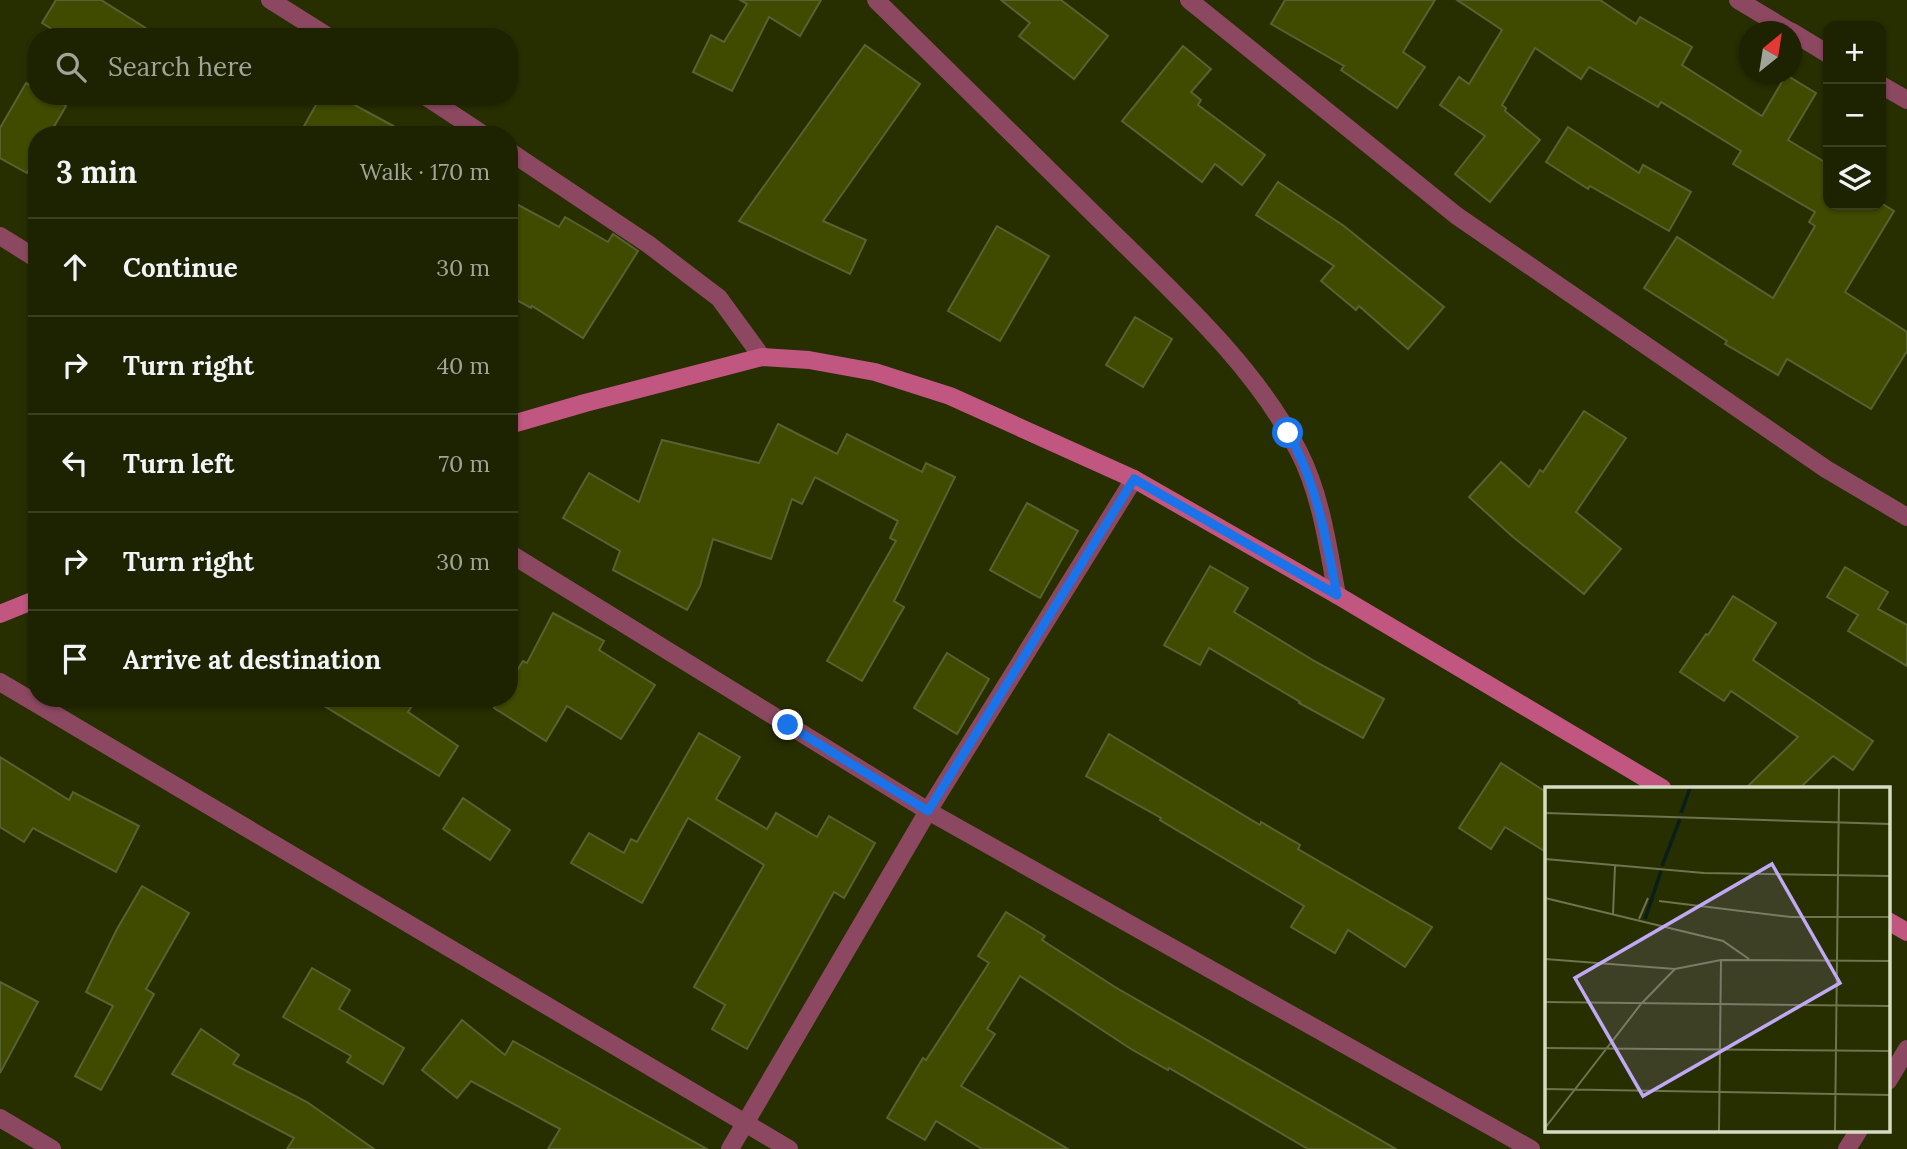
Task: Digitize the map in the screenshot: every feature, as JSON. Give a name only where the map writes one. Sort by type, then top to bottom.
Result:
[{"type":"street","points":[[270,0],[315,28]]},
{"type":"street","points":[[876,0],[1231,352],[1276,414],[1299,452],[1314,491],[1337,595]]},
{"type":"street","points":[[1189,0],[1457,216],[1826,468],[1907,517]]},
{"type":"street","points":[[1738,0],[1773,21]]},
{"type":"street","points":[[1802,39],[1823,51]]},
{"type":"street","points":[[1886,88],[1907,100]]},
{"type":"street","points":[[439,105],[470,126]]},
{"type":"street","points":[[518,157],[649,244],[719,298],[762,357]]},
{"type":"street","points":[[0,236],[28,253]]},
{"type":"street","points":[[518,422],[762,357],[809,360],[874,372],[950,396],[1134,479],[1337,595],[1659,787]]},
{"type":"street","points":[[730,1149],[928,811],[1134,479]]},
{"type":"street","points":[[518,559],[928,811],[1531,1149]]},
{"type":"street","points":[[0,614],[28,603]]},
{"type":"street","points":[[0,682],[28,699]]},
{"type":"street","points":[[42,707],[789,1149]]},
{"type":"street","points":[[1890,922],[1907,932]]},
{"type":"street","points":[[1890,1078],[1907,1049]]},
{"type":"street","points":[[0,1118],[52,1149]]},
{"type":"street","points":[[1847,1149],[1858,1132]]},
{"type":"building","points":[[56,0],[101,0],[146,28],[50,28],[42,23]]},
{"type":"building","points":[[740,0],[821,0],[800,36],[769,17],[732,91],[693,72],[711,35],[724,42],[747,4]]},
{"type":"building","points":[[1001,0],[1061,0],[1108,36],[1074,79],[1019,36],[1030,23]]},
{"type":"building","points":[[1285,0],[1435,0],[1403,52],[1425,67],[1397,108],[1341,70],[1344,66],[1271,24]]},
{"type":"building","points":[[1457,0],[1600,0],[1636,24],[1640,17],[1692,47],[1682,65],[1762,116],[1781,84],[1801,84],[1816,93],[1788,140],[1823,161],[1823,210],[1886,210],[1886,206],[1894,211],[1845,292],[1907,332],[1907,351],[1871,409],[1787,359],[1778,375],[1725,344],[1727,341],[1644,288],[1677,237],[1773,298],[1815,226],[1809,222],[1815,212],[1733,164],[1741,151],[1661,102],[1658,107],[1589,67],[1581,79],[1535,48],[1502,105],[1506,108],[1505,111],[1540,140],[1490,202],[1455,174],[1485,136],[1440,105],[1459,77],[1469,84],[1502,30]]},
{"type":"building","points":[[865,45],[920,84],[823,221],[866,240],[850,274],[739,221]]},
{"type":"building","points":[[1183,46],[1211,69],[1191,92],[1201,100],[1198,105],[1265,155],[1242,185],[1215,164],[1202,182],[1122,121]]},
{"type":"building","points":[[26,83],[28,105],[66,106],[54,126],[28,126],[27,173],[0,158],[0,128]]},
{"type":"building","points":[[316,105],[355,105],[393,126],[304,126]]},
{"type":"building","points":[[1568,127],[1639,173],[1643,165],[1691,192],[1669,231],[1590,186],[1588,189],[1546,162]]},
{"type":"building","points":[[1278,182],[1344,226],[1444,307],[1408,349],[1359,306],[1356,310],[1321,281],[1334,266],[1256,215]]},
{"type":"building","points":[[518,205],[559,227],[565,217],[608,242],[613,234],[638,251],[583,338],[532,306],[531,308],[518,301]]},
{"type":"building","points":[[997,226],[1049,256],[1000,341],[948,311]]},
{"type":"building","points":[[1135,317],[1172,339],[1143,387],[1106,365]]},
{"type":"building","points":[[1584,411],[1626,438],[1576,512],[1621,549],[1584,594],[1513,537],[1469,497],[1501,462],[1529,487],[1540,470],[1543,472]]},
{"type":"building","points":[[778,424],[837,454],[847,434],[922,472],[926,463],[955,477],[894,601],[904,607],[862,681],[827,661],[896,541],[890,538],[898,521],[815,477],[802,504],[792,499],[771,559],[713,539],[700,586],[687,610],[613,570],[620,551],[563,518],[589,473],[639,502],[662,440],[759,463]]},
{"type":"building","points":[[1027,503],[1078,531],[1040,598],[990,570]]},
{"type":"building","points":[[1210,566],[1248,588],[1234,612],[1316,662],[1384,699],[1363,738],[1209,648],[1200,665],[1164,645]]},
{"type":"building","points":[[1845,567],[1888,592],[1878,609],[1907,625],[1907,666],[1848,631],[1858,615],[1827,597]]},
{"type":"building","points":[[1733,596],[1776,623],[1753,660],[1873,741],[1853,770],[1833,756],[1801,787],[1747,787],[1798,737],[1731,691],[1724,701],[1680,672],[1706,634],[1708,635]]},
{"type":"building","points":[[553,613],[604,641],[599,650],[655,685],[621,739],[567,706],[546,741],[494,708],[518,707],[518,669],[523,661],[527,663]]},
{"type":"building","points":[[947,653],[989,679],[957,734],[914,708]]},
{"type":"building","points":[[326,707],[411,707],[408,712],[458,746],[439,776]]},
{"type":"building","points":[[699,733],[740,757],[716,799],[767,829],[776,813],[817,837],[829,816],[875,843],[844,898],[834,892],[747,1049],[712,1029],[725,1005],[694,987],[764,865],[688,818],[642,903],[571,863],[589,833],[624,853],[631,839],[637,842]]},
{"type":"building","points":[[1109,734],[1260,825],[1261,822],[1300,845],[1298,849],[1432,927],[1405,967],[1348,930],[1335,953],[1291,927],[1304,906],[1160,820],[1161,818],[1086,776]]},
{"type":"building","points":[[0,757],[69,800],[73,792],[139,826],[116,872],[33,828],[24,842],[0,827]]},
{"type":"building","points":[[1501,763],[1545,791],[1545,851],[1505,827],[1491,849],[1459,828]]},
{"type":"building","points":[[463,798],[510,830],[490,860],[443,829]]},
{"type":"building","points":[[142,886],[189,913],[146,989],[154,994],[101,1090],[75,1076],[113,1006],[86,992]]},
{"type":"building","points":[[1006,912],[1045,936],[1042,940],[1115,987],[1396,1149],[1308,1149],[1169,1068],[1168,1070],[1131,1049],[1020,976],[987,1029],[995,1034],[961,1086],[1068,1149],[982,1149],[936,1121],[925,1140],[887,1118],[923,1058],[926,1060],[989,963],[978,956]]},
{"type":"building","points":[[312,968],[350,990],[339,1009],[404,1048],[383,1084],[347,1062],[351,1056],[283,1017]]},
{"type":"building","points":[[0,982],[38,1002],[0,1073]]},
{"type":"building","points":[[462,1020],[505,1055],[513,1041],[707,1149],[548,1149],[560,1129],[471,1081],[457,1098],[422,1070]]},
{"type":"building","points":[[201,1029],[239,1055],[233,1064],[307,1102],[374,1149],[287,1149],[294,1138],[172,1074]]},
{"type":"route","points":[[788,725],[928,811],[1134,479],[1337,595],[1314,491],[1299,452],[1288,433]]}]
